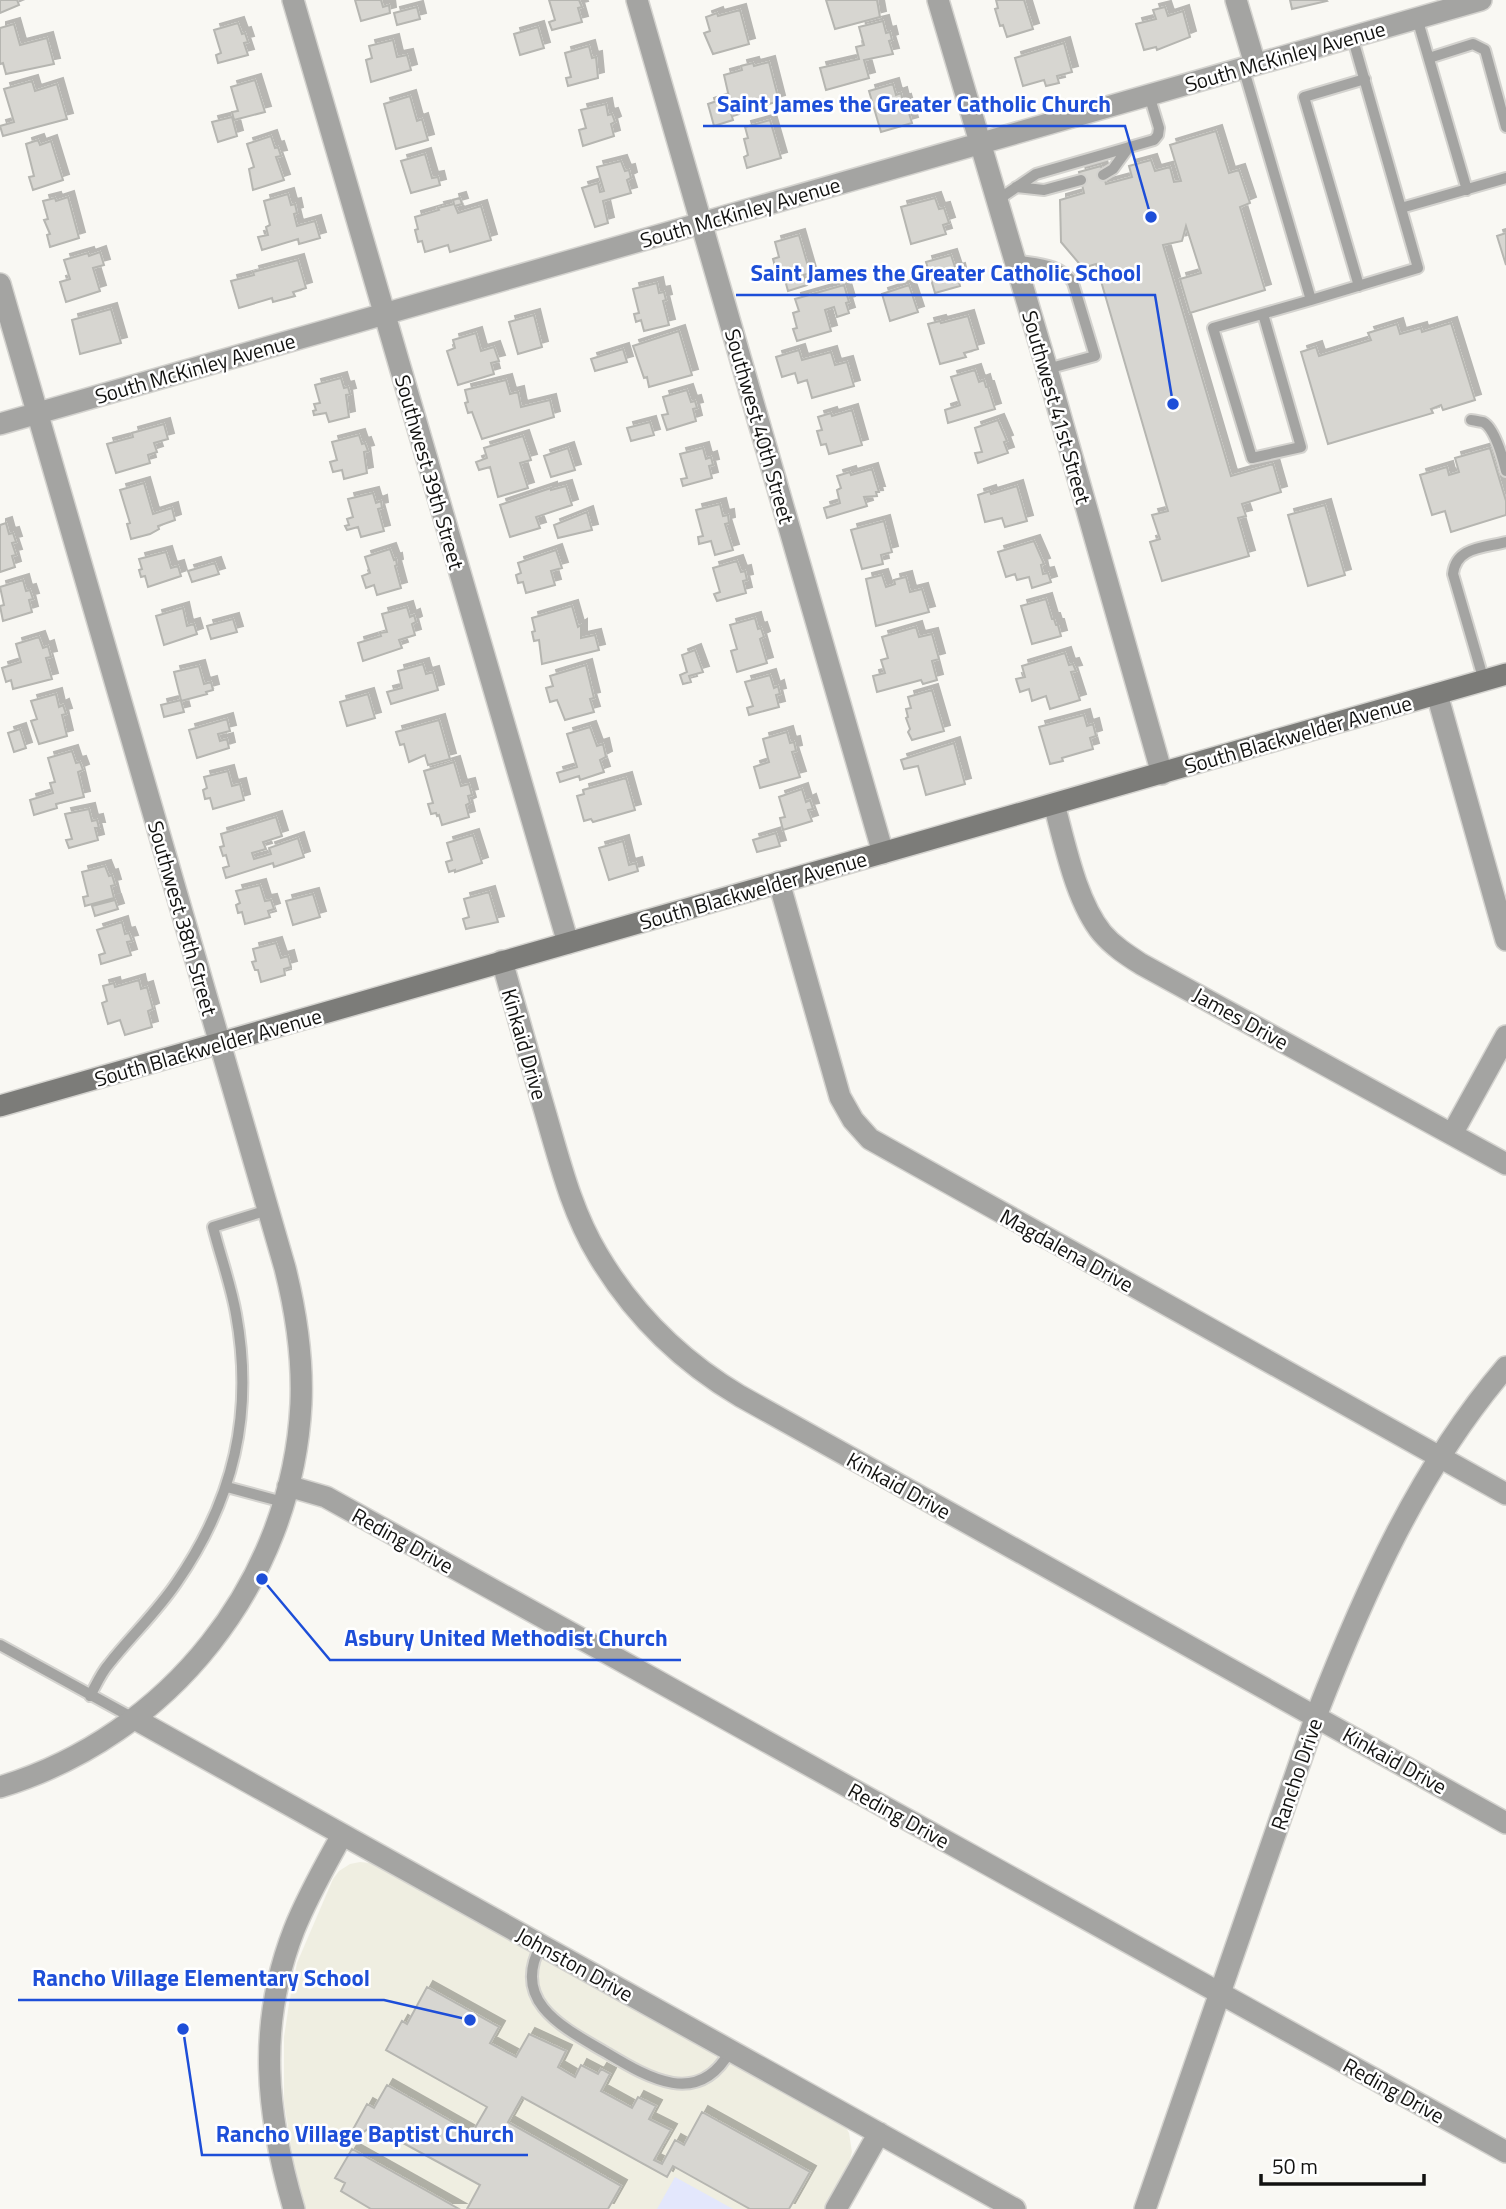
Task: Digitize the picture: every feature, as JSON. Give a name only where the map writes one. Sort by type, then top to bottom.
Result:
[{"type":"street","name":"Southwest 39th Street","points":[[293,0],[568,943]]},
{"type":"street","name":"Southwest 40th Street","points":[[637,0],[883,853]]},
{"type":"street","name":"Southwest 41st Street","points":[[938,0],[1047,369],[1162,774]]},
{"type":"street","points":[[1236,0],[1249,65]]},
{"type":"street","name":"South McKinley Avenue","points":[[0,424],[1481,0]]},
{"type":"street","name":"Southwest 38th Street","points":[[0,284],[292,1299],[299,1351],[301,1404],[297,1442],[286,1494],[266,1552],[230,1618],[195,1663],[167,1693],[99,1743],[66,1761],[0,1787]]},
{"type":"street","name":"South Blackwelder Avenue","points":[[0,1106],[1506,674]]},
{"type":"street","points":[[1437,694],[1506,940]]},
{"type":"street","name":"James Drive","points":[[1054,804],[1080,891],[1101,932],[1112,944],[1141,964],[1506,1164]]},
{"type":"street","name":"Magdalena Drive","points":[[779,882],[840,1097],[853,1120],[870,1139],[1506,1493]]},
{"type":"street","name":"Kinkaid Drive","points":[[502,961],[561,1167],[584,1229],[626,1297],[675,1350],[715,1381],[740,1396],[1506,1823]]},
{"type":"street","points":[[1452,1134],[1506,1036]]},
{"type":"street","name":"Rancho Drive","points":[[1145,2209],[1316,1716],[1342,1649],[1396,1535],[1440,1457],[1461,1424],[1506,1367]]},
{"type":"street","name":"Reding Drive","points":[[286,1494],[326,1497],[1506,2152]]},
{"type":"street","name":"Johnston Drive","points":[[135,1719],[1014,2209]]},
{"type":"street","points":[[293,2209],[279,2158],[270,2105],[273,2018],[281,1972],[294,1930],[342,1835]]},
{"type":"street","points":[[836,2209],[879,2133]]},
{"type":"lane","points":[[1417,18],[1468,190]]},
{"type":"lane","points":[[1263,314],[1301,447],[1252,458],[1213,328],[1418,268],[1352,36]]},
{"type":"lane","points":[[1429,58],[1473,44],[1485,50],[1506,127]]},
{"type":"lane","points":[[1249,65],[1311,300]]},
{"type":"lane","points":[[1359,286],[1304,97],[1365,79]]},
{"type":"lane","points":[[996,201],[1036,174],[1154,140],[1159,128],[1149,95]]},
{"type":"lane","points":[[1103,174],[1113,169],[1129,147]]},
{"type":"lane","points":[[1401,208],[1506,178]]},
{"type":"lane","points":[[1016,187],[1044,190],[1081,180]]},
{"type":"lane","points":[[1014,260],[1053,267],[1069,276],[1096,356],[1047,369]]},
{"type":"lane","points":[[1471,420],[1483,422],[1490,428],[1506,471]]},
{"type":"lane","points":[[1483,681],[1453,574],[1454,563],[1461,554],[1506,542]]},
{"type":"lane","points":[[90,1696],[107,1666],[177,1582],[200,1544],[227,1486],[241,1424],[242,1354],[236,1311],[213,1227],[268,1210]]},
{"type":"lane","points":[[227,1486],[286,1494]]},
{"type":"lane","points":[[0,1646],[135,1719]]},
{"type":"lane","points":[[541,1945],[532,1966],[531,1977],[538,2001],[544,2010],[563,2028],[646,2076],[674,2084],[695,2081],[717,2070],[730,2051]]},
{"type":"shaded area","points":[[370,1863],[845,2126],[852,2152],[849,2163],[824,2209],[306,2209],[294,2166],[284,2102],[284,2037],[289,2004],[297,1963],[333,1879],[350,1864]]},
{"type":"shaded area","points":[[675,2177],[733,2209],[657,2209]]},
{"type":"building","points":[[0,0],[17,0],[19,5],[0,13]]},
{"type":"building","points":[[355,0],[381,0],[383,7],[389,5],[390,13],[361,21]]},
{"type":"building","points":[[549,0],[579,0],[582,22],[552,30],[549,22],[555,20]]},
{"type":"building","points":[[826,0],[877,0],[880,17],[835,29]]},
{"type":"building","points":[[996,0],[1024,0],[1033,29],[1007,37],[1003,25],[1000,26],[995,9],[998,8]]},
{"type":"building","points":[[1290,0],[1326,0],[1327,1],[1292,9]]},
{"type":"building","points":[[417,7],[420,19],[397,25],[394,13]]},
{"type":"building","points":[[1165,7],[1168,16],[1183,11],[1190,37],[1157,50],[1156,47],[1144,50],[1136,24],[1156,19],[1153,10]]},
{"type":"building","points":[[740,10],[749,44],[713,54],[704,33],[710,31],[706,17]]},
{"type":"building","points":[[883,21],[886,33],[890,32],[892,40],[889,41],[893,54],[864,60],[869,78],[826,90],[820,68],[859,59],[856,47],[864,45],[859,27]]},
{"type":"building","points":[[238,23],[248,42],[244,43],[248,55],[218,63],[216,55],[221,53],[214,30]]},
{"type":"building","points":[[14,24],[20,45],[47,38],[54,64],[6,74],[3,63],[0,64],[0,28]]},
{"type":"building","points":[[538,27],[544,48],[520,55],[514,34]]},
{"type":"building","points":[[393,40],[397,57],[407,55],[411,70],[371,82],[366,60],[372,58],[369,46]]},
{"type":"building","points":[[1064,43],[1072,72],[1057,76],[1059,83],[1046,86],[1044,80],[1023,86],[1015,58]]},
{"type":"building","points":[[589,46],[592,58],[596,57],[598,78],[568,86],[566,78],[571,77],[565,53]]},
{"type":"building","points":[[769,62],[779,101],[759,107],[758,102],[730,110],[733,120],[714,126],[708,104],[729,97],[724,75],[742,70],[741,66]]},
{"type":"building","points":[[255,80],[265,112],[234,120],[232,112],[238,111],[231,87]]},
{"type":"building","points":[[32,81],[35,91],[57,84],[67,119],[3,136],[0,126],[14,122],[4,89]]},
{"type":"building","points":[[893,84],[896,95],[901,93],[903,101],[905,100],[912,123],[881,132],[869,91]]},
{"type":"building","points":[[410,96],[417,121],[422,119],[428,140],[396,149],[384,104]]},
{"type":"building","points":[[606,104],[608,115],[612,114],[615,122],[611,124],[614,136],[583,146],[579,130],[586,128],[581,110]]},
{"type":"building","points":[[232,117],[237,136],[218,142],[212,122]]},
{"type":"building","points":[[770,120],[781,158],[747,168],[744,157],[748,155],[744,139],[748,138],[745,127]]},
{"type":"building","points":[[1216,131],[1229,173],[1239,170],[1250,203],[1240,207],[1265,290],[1190,313],[1180,279],[1201,273],[1186,226],[1182,241],[1163,245],[1231,476],[1273,464],[1281,492],[1242,504],[1246,516],[1238,518],[1249,556],[1162,581],[1150,542],[1160,539],[1152,515],[1168,511],[1096,264],[1083,268],[1061,242],[1060,200],[1084,193],[1079,172],[1101,166],[1106,184],[1132,177],[1129,166],[1151,160],[1155,171],[1170,167],[1174,182],[1181,181],[1170,145]]},
{"type":"building","points":[[271,136],[281,156],[276,157],[284,180],[253,190],[249,169],[254,167],[247,144]]},
{"type":"building","points":[[38,140],[40,145],[51,141],[63,180],[33,190],[29,177],[34,176],[26,144]]},
{"type":"building","points":[[425,154],[432,178],[438,177],[440,185],[411,193],[401,161]]},
{"type":"building","points":[[621,161],[625,171],[629,170],[631,178],[627,180],[631,193],[603,201],[608,223],[595,227],[582,188],[598,183],[600,192],[604,191],[597,167]]},
{"type":"building","points":[[288,194],[291,205],[295,204],[297,226],[315,221],[320,238],[299,244],[298,239],[262,250],[258,237],[268,235],[266,227],[270,225],[264,201]]},
{"type":"building","points":[[68,197],[79,238],[50,247],[47,235],[50,234],[44,220],[48,219],[43,201]]},
{"type":"building","points":[[460,198],[462,204],[455,206],[458,213],[481,206],[491,240],[450,252],[448,245],[425,252],[422,241],[418,242],[415,217],[454,204],[453,200]]},
{"type":"building","points":[[935,198],[939,209],[944,208],[949,223],[943,225],[946,234],[911,244],[901,207]]},
{"type":"building","points":[[1506,233],[1506,265],[1497,236]]},
{"type":"building","points":[[799,235],[810,273],[804,275],[807,285],[788,291],[785,280],[779,282],[773,259],[779,257],[775,242]]},
{"type":"building","points":[[100,252],[104,265],[93,268],[100,291],[66,302],[60,282],[70,279],[64,260]]},
{"type":"building","points":[[951,255],[956,270],[959,269],[960,286],[935,293],[926,262]]},
{"type":"building","points":[[298,260],[306,288],[293,292],[295,296],[273,302],[272,298],[239,308],[231,281]]},
{"type":"building","points":[[657,283],[659,293],[664,292],[666,300],[663,301],[669,325],[644,331],[641,320],[636,322],[634,314],[639,313],[633,289]]},
{"type":"building","points":[[844,285],[849,313],[837,317],[834,307],[825,310],[831,331],[797,341],[793,329],[797,328],[793,313],[799,311],[795,299]]},
{"type":"building","points":[[909,285],[918,312],[890,321],[882,294]]},
{"type":"building","points":[[111,309],[121,343],[80,354],[72,320]]},
{"type":"building","points":[[534,315],[542,347],[518,354],[509,322]]},
{"type":"building","points":[[968,316],[978,349],[964,353],[966,357],[940,364],[928,324]]},
{"type":"building","points":[[1451,323],[1475,400],[1443,410],[1441,405],[1431,409],[1433,413],[1328,444],[1301,352],[1316,347],[1319,356],[1371,340],[1368,333],[1397,324],[1400,334],[1421,328],[1422,332]]},
{"type":"building","points":[[679,331],[692,375],[649,387],[633,346]]},
{"type":"building","points":[[476,333],[481,351],[494,347],[499,361],[491,363],[494,374],[458,385],[447,351],[455,348],[453,340]]},
{"type":"building","points":[[623,349],[627,362],[595,371],[591,359]]},
{"type":"building","points":[[799,350],[802,360],[831,352],[835,365],[847,362],[854,386],[812,398],[807,380],[798,383],[795,373],[782,377],[776,357]]},
{"type":"building","points":[[975,370],[979,382],[984,380],[988,387],[995,409],[948,423],[945,410],[960,405],[951,377]]},
{"type":"building","points":[[341,378],[344,388],[348,387],[350,394],[346,395],[349,417],[329,422],[326,413],[314,415],[314,404],[320,403],[315,385]]},
{"type":"building","points":[[506,380],[510,394],[518,392],[521,407],[550,400],[554,417],[482,439],[472,412],[468,413],[465,390]]},
{"type":"building","points":[[687,390],[691,402],[695,401],[697,408],[693,409],[696,421],[667,430],[662,415],[668,414],[663,397]]},
{"type":"building","points":[[852,410],[862,445],[829,454],[826,444],[821,445],[817,431],[822,430],[818,417]]},
{"type":"building","points":[[998,420],[1007,441],[1004,442],[1008,453],[978,463],[975,453],[982,452],[975,428]]},
{"type":"building","points":[[650,422],[654,435],[631,441],[627,428]]},
{"type":"building","points":[[164,424],[168,439],[154,443],[157,452],[148,455],[150,463],[116,473],[107,444],[133,437],[132,433]]},
{"type":"building","points":[[359,435],[368,451],[364,452],[367,473],[344,479],[342,470],[333,472],[330,462],[337,460],[332,442]]},
{"type":"building","points":[[523,436],[531,460],[520,463],[528,488],[498,497],[490,467],[479,470],[476,462],[487,458],[484,448]]},
{"type":"building","points":[[568,448],[575,470],[551,477],[544,456]]},
{"type":"building","points":[[703,448],[706,459],[711,457],[713,465],[709,466],[712,478],[683,486],[681,479],[687,478],[680,454]]},
{"type":"building","points":[[1490,448],[1506,501],[1506,515],[1451,532],[1445,511],[1432,515],[1420,475],[1447,467],[1449,475],[1459,472],[1455,458]]},
{"type":"building","points":[[872,469],[879,492],[876,492],[877,496],[864,497],[867,506],[827,518],[824,508],[840,503],[837,490],[841,488],[837,476]]},
{"type":"building","points":[[144,483],[153,514],[172,508],[175,520],[158,526],[159,529],[150,534],[131,539],[127,524],[130,523],[120,490]]},
{"type":"building","points":[[566,486],[572,505],[536,517],[540,528],[510,537],[500,505],[551,488]]},
{"type":"building","points":[[1017,486],[1027,521],[1005,527],[1002,518],[985,522],[978,495]]},
{"type":"building","points":[[373,493],[376,503],[381,501],[382,508],[378,509],[384,531],[361,537],[358,527],[347,530],[345,526],[349,525],[347,519],[353,517],[348,499]]},
{"type":"building","points":[[720,504],[723,516],[728,515],[729,523],[725,524],[733,550],[715,555],[711,541],[699,544],[698,537],[703,536],[696,510]]},
{"type":"building","points":[[1325,505],[1345,575],[1308,586],[1288,515]]},
{"type":"building","points":[[587,512],[592,530],[558,538],[554,525]]},
{"type":"building","points":[[884,521],[892,552],[881,555],[883,564],[862,569],[851,530]]},
{"type":"building","points":[[6,523],[9,534],[13,533],[16,542],[12,543],[16,555],[12,556],[15,567],[0,572],[0,525]]},
{"type":"building","points":[[1034,541],[1044,564],[1041,565],[1043,574],[1048,573],[1051,582],[1032,588],[1029,577],[1017,580],[1015,574],[1006,577],[998,552]]},
{"type":"building","points":[[390,549],[394,560],[396,559],[395,566],[401,588],[377,595],[374,585],[366,588],[362,576],[370,573],[365,557]]},
{"type":"building","points":[[556,550],[562,568],[551,571],[555,585],[526,593],[523,582],[518,583],[516,575],[521,573],[518,563]]},
{"type":"building","points":[[166,552],[171,568],[178,566],[181,576],[148,587],[145,576],[141,577],[139,559]]},
{"type":"building","points":[[737,561],[741,572],[745,571],[747,580],[743,581],[746,593],[717,601],[714,594],[720,592],[713,568]]},
{"type":"building","points":[[215,563],[219,574],[192,582],[188,571]]},
{"type":"building","points":[[882,575],[886,587],[895,584],[894,580],[906,577],[910,592],[922,589],[929,612],[876,626],[866,579]]},
{"type":"building","points":[[23,580],[26,591],[30,590],[33,599],[29,600],[32,612],[3,621],[0,606],[4,605],[0,587]]},
{"type":"building","points":[[1046,599],[1061,636],[1032,644],[1021,606]]},
{"type":"building","points":[[572,606],[578,627],[581,625],[581,638],[595,635],[599,650],[542,664],[539,640],[534,641],[532,632],[535,631],[532,618]]},
{"type":"building","points":[[407,607],[410,617],[414,615],[416,622],[412,624],[415,635],[399,640],[402,648],[363,661],[358,643],[387,632],[382,614]]},
{"type":"building","points":[[183,608],[187,626],[194,624],[197,634],[164,645],[156,616]]},
{"type":"building","points":[[755,618],[764,637],[760,639],[767,663],[737,672],[731,651],[737,649],[730,625]]},
{"type":"building","points":[[233,619],[237,632],[211,639],[207,626]]},
{"type":"building","points":[[916,627],[919,637],[932,634],[939,659],[932,661],[937,680],[923,684],[921,680],[877,692],[873,676],[885,673],[881,660],[888,658],[882,637]]},
{"type":"building","points":[[39,637],[43,648],[48,646],[51,657],[46,658],[52,679],[13,689],[11,680],[6,682],[2,668],[21,662],[16,644]]},
{"type":"building","points":[[695,650],[703,672],[689,676],[691,682],[683,684],[680,675],[687,672],[682,655]]},
{"type":"building","points":[[1065,653],[1069,665],[1073,664],[1076,671],[1071,672],[1080,700],[1050,709],[1046,696],[1032,701],[1029,689],[1020,692],[1016,679],[1025,677],[1022,666]]},
{"type":"building","points":[[423,664],[426,674],[433,672],[438,690],[391,704],[387,692],[402,688],[398,671]]},
{"type":"building","points":[[586,665],[594,698],[590,699],[594,712],[565,720],[557,700],[550,702],[546,688],[553,686],[550,676]]},
{"type":"building","points":[[199,666],[204,684],[211,682],[213,690],[181,701],[184,712],[164,717],[161,705],[181,700],[174,672]]},
{"type":"building","points":[[770,675],[774,688],[778,686],[780,694],[776,695],[779,707],[749,715],[747,708],[753,706],[745,682]]},
{"type":"building","points":[[932,690],[944,731],[912,740],[906,718],[906,709],[911,708],[908,697]]},
{"type":"building","points":[[56,694],[59,707],[63,705],[66,714],[62,715],[67,736],[39,744],[31,721],[37,719],[31,701]]},
{"type":"building","points":[[368,694],[375,718],[347,726],[340,702]]},
{"type":"building","points":[[1084,715],[1087,726],[1093,724],[1096,736],[1090,738],[1093,749],[1050,764],[1039,727]]},
{"type":"building","points":[[227,719],[230,731],[218,734],[220,741],[227,739],[229,748],[197,758],[189,730]]},
{"type":"building","points":[[439,720],[450,759],[428,765],[425,755],[409,762],[404,744],[400,745],[396,732]]},
{"type":"building","points":[[590,727],[597,746],[603,744],[606,757],[600,760],[604,772],[580,780],[579,776],[560,782],[557,773],[577,767],[567,734]]},
{"type":"building","points":[[20,729],[26,748],[14,752],[8,733]]},
{"type":"building","points":[[787,732],[790,743],[794,742],[796,751],[792,752],[800,777],[760,788],[754,767],[769,762],[763,739]]},
{"type":"building","points":[[954,743],[965,784],[926,795],[918,766],[904,769],[901,760]]},
{"type":"building","points":[[72,751],[76,763],[80,762],[83,770],[78,772],[84,797],[56,804],[57,808],[34,815],[30,800],[53,793],[50,783],[55,782],[48,758]]},
{"type":"building","points":[[454,762],[461,786],[469,784],[472,795],[468,796],[470,803],[466,805],[469,817],[442,825],[439,815],[431,814],[428,804],[433,803],[424,771]]},
{"type":"building","points":[[228,771],[232,786],[240,784],[244,800],[213,809],[210,798],[205,799],[203,790],[207,788],[204,777]]},
{"type":"building","points":[[626,778],[635,810],[593,822],[591,819],[584,821],[577,796],[584,794],[583,790]]},
{"type":"building","points":[[802,789],[806,802],[810,800],[813,809],[808,810],[812,821],[783,830],[780,818],[785,817],[779,797]]},
{"type":"building","points":[[89,809],[92,821],[97,820],[99,828],[95,828],[98,840],[69,848],[66,840],[72,839],[65,814]]},
{"type":"building","points":[[276,817],[282,836],[263,842],[266,849],[252,853],[254,859],[271,854],[269,848],[298,838],[304,857],[274,867],[273,863],[226,878],[223,868],[229,866],[220,847],[224,846],[221,834]]},
{"type":"building","points":[[776,833],[780,846],[757,852],[753,840]]},
{"type":"building","points":[[473,835],[482,863],[449,872],[446,862],[452,860],[447,843]]},
{"type":"building","points":[[623,841],[629,865],[636,863],[638,871],[609,880],[599,848]]},
{"type":"building","points":[[105,866],[115,885],[111,886],[114,898],[85,906],[83,897],[88,896],[82,872]]},
{"type":"building","points":[[260,885],[265,901],[271,900],[274,909],[268,911],[270,917],[245,924],[242,912],[238,913],[236,905],[240,903],[236,891]]},
{"type":"building","points":[[489,892],[498,922],[466,929],[463,919],[469,917],[464,899]]},
{"type":"building","points":[[313,894],[320,917],[293,925],[286,901]]},
{"type":"building","points":[[115,900],[118,909],[95,916],[92,906]]},
{"type":"building","points":[[122,922],[125,934],[129,933],[132,941],[127,942],[131,955],[101,964],[99,955],[105,953],[97,930]]},
{"type":"building","points":[[276,943],[281,958],[288,956],[291,967],[284,969],[285,975],[261,982],[258,970],[255,970],[252,962],[256,961],[253,949]]},
{"type":"building","points":[[139,980],[141,989],[147,987],[153,1009],[148,1011],[152,1027],[125,1035],[120,1020],[108,1024],[102,1003],[107,1001],[103,986],[114,983],[115,987]]},
{"type":"building","points":[[427,1987],[499,2027],[490,2043],[516,2057],[529,2034],[566,2051],[558,2067],[575,2077],[581,2065],[598,2074],[601,2069],[610,2074],[601,2091],[632,2108],[638,2097],[656,2106],[649,2119],[671,2130],[654,2160],[662,2164],[675,2140],[684,2145],[702,2112],[810,2172],[789,2209],[750,2209],[673,2166],[667,2177],[522,2097],[508,2122],[621,2186],[608,2209],[467,2209],[480,2185],[372,2126],[358,2136],[351,2133],[367,2104],[374,2108],[387,2085],[472,2133],[487,2107],[386,2050],[402,2021],[407,2024]]},
{"type":"building","points":[[352,2149],[459,2209],[371,2209],[341,2191],[345,2183],[335,2178]]},
{"type":"place","name":"Saint James the Greater Catholic Church","points":[[1151,217]]},
{"type":"place","name":"Saint James the Greater Catholic School","points":[[1173,404]]},
{"type":"place","name":"Asbury United Methodist Church","points":[[262,1579]]},
{"type":"place","name":"Rancho Village Elementary School","points":[[470,2020]]},
{"type":"place","name":"Rancho Village Baptist Church","points":[[183,2029]]}]
